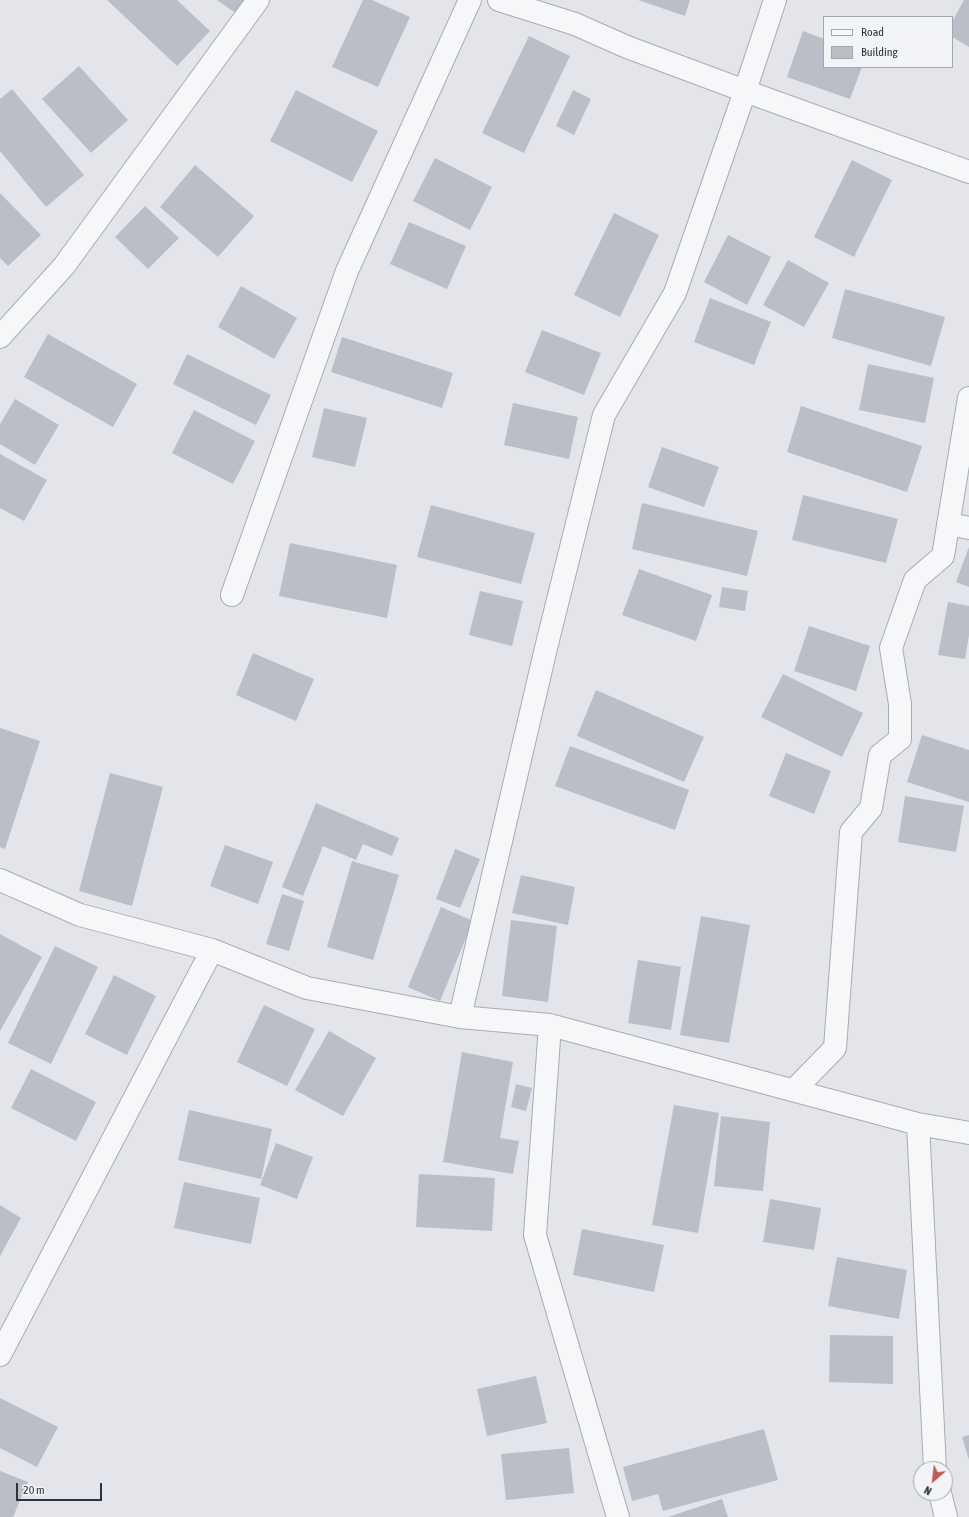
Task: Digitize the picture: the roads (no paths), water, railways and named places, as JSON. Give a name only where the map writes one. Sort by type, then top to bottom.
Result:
[{"type":"street","points":[[0,337],[64,266],[258,0]]},
{"type":"street","points":[[232,596],[346,272],[470,0]]},
{"type":"street","points":[[499,0],[576,24],[627,47],[969,172]]},
{"type":"street","points":[[460,1017],[546,648],[604,415],[676,293],[746,91],[775,0]]},
{"type":"street","points":[[794,1090],[835,1048],[851,832],[871,808],[880,755],[900,739],[900,704],[891,648],[915,580],[943,556],[969,398]]},
{"type":"street","points":[[948,524],[969,528]]},
{"type":"street","points":[[0,880],[80,915],[212,950],[307,988],[460,1017],[550,1025],[918,1124],[969,1133]]},
{"type":"street","points":[[0,1354],[212,950]]},
{"type":"street","points":[[550,1025],[535,1235],[618,1517]]},
{"type":"street","points":[[918,1124],[935,1461]]},
{"type":"street","points":[[942,1501],[946,1517]]}]
